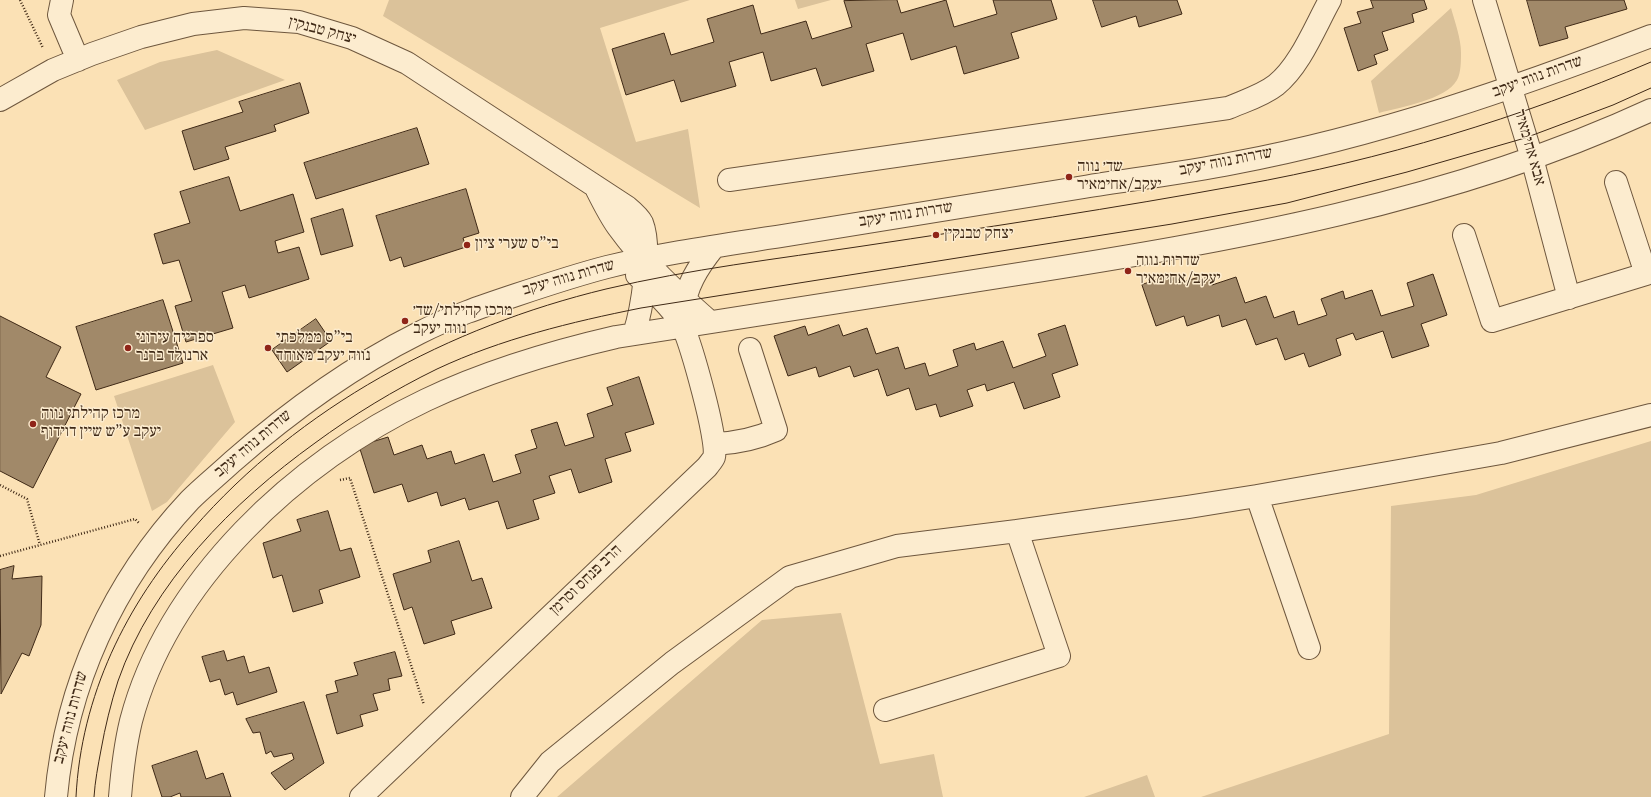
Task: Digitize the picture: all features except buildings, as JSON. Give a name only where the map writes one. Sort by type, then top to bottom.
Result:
[{"type":"street","points":[[62,0],[59,15],[78,60]]},
{"type":"street","points":[[729,180],[1228,108],[1254,98],[1276,85],[1294,66],[1330,0]]},
{"type":"street","name":"אבא אחימאיר","points":[[1484,0],[1532,158],[1569,298]]},
{"type":"street","name":"יצחק טבנקין","points":[[0,100],[53,70],[78,60],[141,37],[193,24],[244,18],[299,22],[352,38],[407,63],[595,187],[618,227],[635,261],[710,322]]},
{"type":"street","name":"שדרות נווה יעקב","points":[[56,797],[58,772],[66,730],[79,683],[94,642],[129,577],[156,539],[193,497],[276,425],[312,397],[385,351],[421,331],[491,304],[551,284],[635,261],[1234,163],[1349,138],[1414,120],[1511,89],[1651,36]]},
{"type":"street","points":[[120,797],[122,769],[131,722],[143,686],[164,640],[208,572],[234,542],[280,496],[335,454],[390,418],[427,400],[504,368],[548,353],[634,334],[1144,254],[1328,217],[1393,201],[1532,158],[1579,141],[1651,110]]},
{"type":"street","points":[[1464,235],[1492,321],[1646,274],[1616,182]]},
{"type":"street","name":"הרב פנחס וסרמן","points":[[361,797],[707,467],[714,457],[715,444],[711,422],[683,326],[684,300],[688,288],[696,272],[714,247]]},
{"type":"street","points":[[634,334],[641,308],[644,281],[635,261]]},
{"type":"street","name":"הרב פנחס וסרמן","points":[[644,281],[683,326]]},
{"type":"street","points":[[715,444],[734,443],[763,436],[776,430],[750,349]]},
{"type":"street","points":[[522,797],[550,762],[672,663],[790,577],[897,546],[1188,507],[1257,496],[1501,453],[1651,414]]},
{"type":"street","points":[[1257,496],[1309,648]]},
{"type":"street","points":[[885,710],[1059,656],[1017,530]]},
{"type":"path","points":[[20,0],[53,70]]},
{"type":"path","points":[[336,481],[350,478],[432,729]]},
{"type":"path","points":[[0,486],[27,499],[40,545]]},
{"type":"path","points":[[0,556],[135,519],[156,539]]},
{"type":"shaded area","points":[[389,0],[690,0],[600,28],[636,142],[688,129],[700,208],[383,16]]},
{"type":"shaded area","points":[[795,0],[831,0],[798,9]]},
{"type":"shaded area","points":[[1451,8],[1458,30],[1461,48],[1460,67],[1457,80],[1443,93],[1433,98],[1379,113],[1371,81]]},
{"type":"shaded area","points":[[217,50],[285,80],[145,130],[117,80],[160,62]]},
{"type":"shaded area","points":[[213,365],[235,422],[167,502],[152,511],[114,396]]},
{"type":"shaded area","points":[[1651,441],[1651,797],[1201,797],[1389,734],[1391,506],[1476,495]]},
{"type":"shaded area","points":[[841,613],[880,764],[934,754],[943,797],[557,797],[762,620]]},
{"type":"shaded area","points":[[1147,775],[1155,797],[1084,797]]},
{"type":"tram line","points":[[76,797],[80,760],[87,723],[111,653],[147,588],[169,558],[193,529],[235,485],[281,445],[329,409],[381,377],[435,349],[490,325],[548,305],[638,282],[734,265],[1147,202],[1293,175],[1346,163],[1398,150],[1501,119],[1602,82],[1651,62]]},
{"type":"tram line","points":[[94,797],[104,733],[118,681],[133,645],[152,611],[174,578],[198,547],[254,491],[284,466],[329,433],[405,385],[461,358],[537,332],[641,308],[1172,224],[1287,203],[1407,172],[1525,138],[1613,105],[1651,88]]},
{"type":"place","name":"שד׳ נווה יעקב/אחימאיר","points":[[1069,177]]},
{"type":"place","name":"יצחק טבנקין","points":[[936,235]]},
{"type":"place","name":"בי\"ס שערי ציון","points":[[467,245]]},
{"type":"place","name":"שדרות נווה יעקב/אחימאיר","points":[[1128,271]]},
{"type":"place","name":"מרכז קהילתי/שד׳ נווה יעקב","points":[[405,321]]},
{"type":"place","name":"ספרייה עירוני ארנולד ברנר","points":[[128,348]]},
{"type":"place","name":"בי\"ס ממלכתי נווה יעקב מאוחד","points":[[268,348]]},
{"type":"place","name":"מרכז קהילתי נווה יעקב ע\"ש שיין דוידוף","points":[[33,424]]}]
